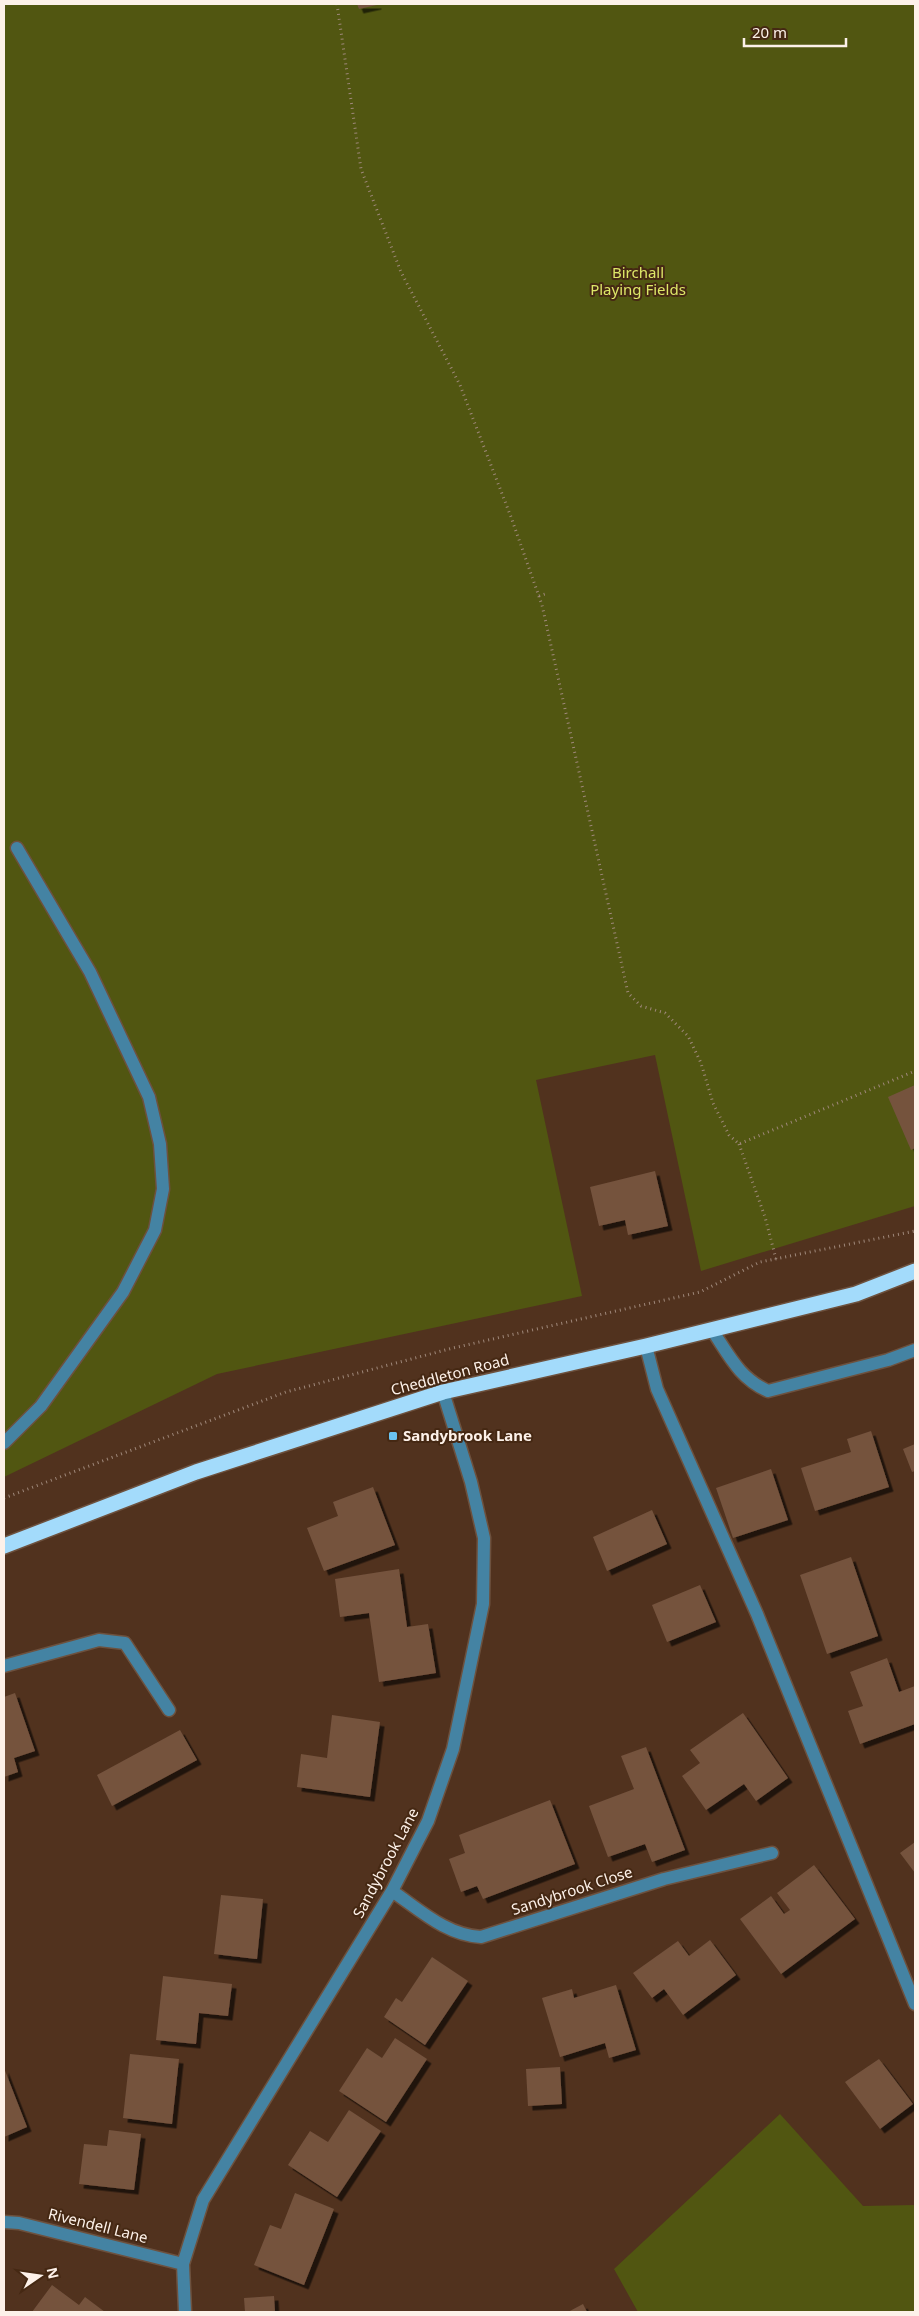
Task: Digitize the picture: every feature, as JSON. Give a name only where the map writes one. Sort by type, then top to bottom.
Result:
[{"type":"highway","name":"Cheddleton Road","points":[[4,1546],[196,1472],[443,1392],[646,1346],[856,1294],[915,1271]]},
{"type":"street","points":[[4,1443],[41,1406],[123,1292],[155,1230],[163,1189],[160,1144],[149,1097],[90,972],[17,848]]},
{"type":"street","points":[[712,1330],[740,1372],[752,1384],[768,1391],[888,1360],[915,1350]]},
{"type":"street","points":[[646,1346],[657,1388],[757,1614],[915,2004]]},
{"type":"street","name":"Sandybrook Lane","points":[[185,2312],[183,2264],[203,2200],[392,1891],[428,1822],[453,1749],[484,1604],[484,1538],[471,1482],[443,1392]]},
{"type":"street","points":[[4,1666],[99,1640],[125,1643],[169,1710]]},
{"type":"street","name":"Sandybrook Close","points":[[392,1891],[445,1928],[464,1936],[481,1937],[664,1879],[772,1853]]},
{"type":"street","name":"Rivendell Lane","points":[[4,2222],[19,2223],[183,2264]]},
{"type":"path","points":[[338,4],[361,169],[401,272],[460,385],[539,596],[628,993],[641,1006],[665,1013],[688,1036],[701,1063],[713,1103],[729,1135],[739,1144],[765,1217],[776,1258]]},
{"type":"path","points":[[539,596],[545,594]]},
{"type":"path","points":[[739,1144],[915,1071]]},
{"type":"path","points":[[4,1498],[286,1392],[453,1348],[700,1292],[760,1262],[915,1231]]},
{"type":"green space","name":"Birchall Playing Fields","points":[[4,4],[915,4],[915,1206],[701,1271],[655,1055],[536,1080],[582,1296],[217,1374],[4,1477]]},
{"type":"green space","points":[[780,2114],[863,2206],[915,2205],[915,2312],[638,2312],[614,2269]]},
{"type":"building","points":[[357,4],[377,4],[377,5],[359,9]]},
{"type":"building","points":[[915,1085],[915,1148],[911,1150],[888,1097]]},
{"type":"building","points":[[655,1171],[668,1226],[628,1235],[625,1220],[599,1226],[590,1187]]},
{"type":"building","points":[[871,1431],[889,1487],[815,1511],[801,1468],[851,1452],[847,1439]]},
{"type":"building","points":[[915,1444],[915,1471],[912,1472],[903,1449]]},
{"type":"building","points":[[771,1469],[788,1520],[733,1538],[716,1488]]},
{"type":"building","points":[[373,1487],[395,1545],[324,1571],[307,1528],[338,1516],[333,1502]]},
{"type":"building","points":[[652,1510],[667,1544],[607,1571],[593,1537]]},
{"type":"building","points":[[851,1557],[878,1636],[827,1654],[800,1575]]},
{"type":"building","points":[[399,1569],[407,1627],[428,1624],[436,1673],[379,1682],[369,1613],[340,1617],[335,1579]]},
{"type":"building","points":[[700,1585],[716,1622],[667,1642],[652,1605]]},
{"type":"building","points":[[887,1658],[899,1692],[915,1686],[915,1724],[860,1744],[848,1711],[863,1706],[850,1672]]},
{"type":"building","points":[[15,1693],[35,1751],[14,1758],[18,1772],[4,1777],[4,1697]]},
{"type":"building","points":[[743,1713],[788,1778],[756,1801],[744,1784],[706,1810],[682,1776],[700,1763],[690,1750]]},
{"type":"building","points":[[332,1715],[380,1722],[370,1797],[297,1787],[301,1754],[327,1758]]},
{"type":"building","points":[[180,1730],[197,1760],[112,1806],[97,1775]]},
{"type":"building","points":[[646,1747],[685,1850],[652,1862],[645,1844],[608,1857],[589,1806],[634,1789],[621,1756]]},
{"type":"building","points":[[550,1800],[575,1864],[483,1899],[477,1886],[461,1892],[449,1859],[465,1853],[459,1835]]},
{"type":"building","points":[[915,1842],[915,1873],[900,1853]]},
{"type":"building","points":[[814,1865],[855,1919],[781,1974],[740,1919],[771,1896],[784,1914],[790,1910],[777,1893]]},
{"type":"building","points":[[221,1895],[263,1899],[257,1959],[214,1954]]},
{"type":"building","points":[[710,1940],[736,1975],[683,2015],[664,1989],[652,1998],[633,1973],[678,1941],[689,1956]]},
{"type":"building","points":[[432,1957],[468,1981],[425,2045],[384,2017],[396,1998],[402,2002]]},
{"type":"building","points":[[163,1976],[232,1984],[228,2016],[199,2013],[196,2044],[156,2040]]},
{"type":"building","points":[[616,1985],[636,2050],[609,2058],[605,2043],[560,2057],[542,1998],[572,1989],[574,1998]]},
{"type":"building","points":[[395,2038],[427,2059],[386,2122],[339,2091],[367,2048],[382,2058]]},
{"type":"building","points":[[130,2054],[179,2059],[172,2124],[123,2118]]},
{"type":"building","points":[[879,2059],[913,2104],[880,2129],[845,2082]]},
{"type":"building","points":[[560,2067],[562,2104],[528,2106],[526,2069]]},
{"type":"building","points":[[4,2068],[27,2127],[4,2137]]},
{"type":"building","points":[[349,2110],[381,2131],[337,2197],[288,2165],[310,2131],[328,2142]]},
{"type":"building","points":[[109,2130],[141,2134],[134,2190],[79,2184],[84,2144],[107,2146]]},
{"type":"building","points":[[295,2193],[334,2209],[304,2285],[254,2265],[270,2225],[281,2229]]},
{"type":"building","points":[[52,2285],[79,2305],[85,2297],[105,2312],[32,2312]]},
{"type":"building","points":[[274,2296],[275,2312],[245,2312],[244,2298]]},
{"type":"building","points":[[583,2304],[587,2312],[568,2312]]},
{"type":"place","name":"Sandybrook Lane","points":[[393,1436]]}]
